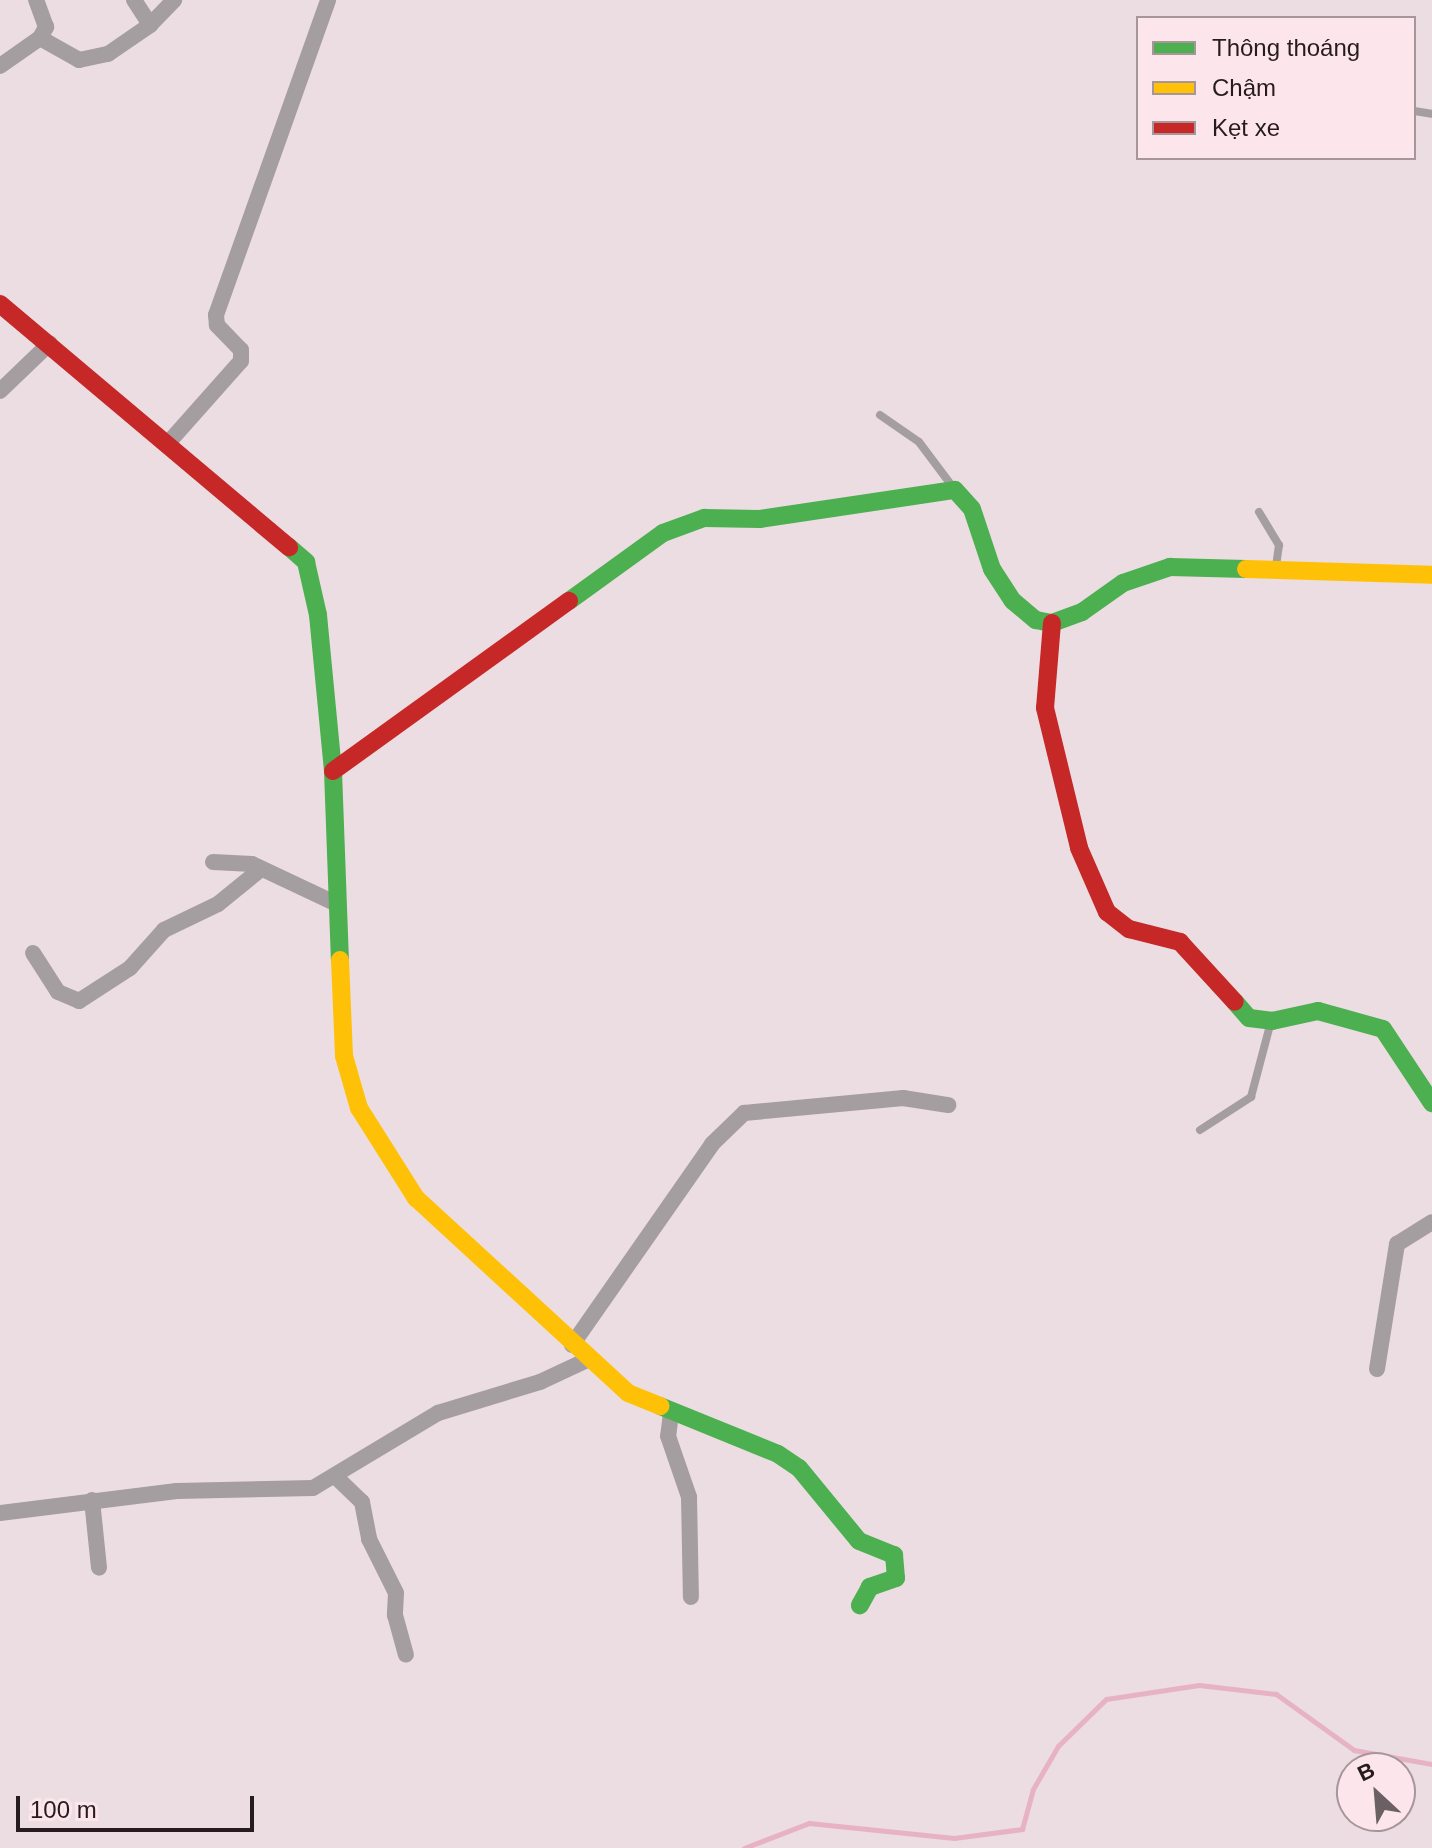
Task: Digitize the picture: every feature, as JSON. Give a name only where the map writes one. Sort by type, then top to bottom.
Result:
[{"type":"street","points":[[0,66],[40,38],[46,27],[36,0]]},
{"type":"street","points":[[134,0],[150,25]]},
{"type":"street","points":[[40,38],[67,57],[88,60],[150,25],[174,0]]},
{"type":"street","points":[[169,442],[241,361],[241,350],[217,325],[216,315],[328,0]]},
{"type":"street","points":[[0,304],[169,442],[306,562],[318,615],[333,771],[335,903],[344,1056],[359,1108],[416,1198],[587,1360],[628,1393],[778,1454],[799,1468],[859,1541],[894,1555],[896,1578],[870,1587],[860,1605]]},
{"type":"street","points":[[0,391],[50,343]]},
{"type":"street","points":[[333,771],[682,522],[748,520],[955,490],[972,509],[992,569],[1013,601],[1036,620],[1052,623],[1146,572],[1432,575]]},
{"type":"street","points":[[1052,623],[1045,708],[1094,891],[1119,924],[1180,942],[1233,1007],[1249,1018],[1272,1021],[1318,1011],[1383,1029],[1432,1103]]},
{"type":"street","points":[[213,862],[261,869],[335,903]]},
{"type":"street","points":[[33,953],[58,992],[79,1001],[130,968],[174,923],[218,904],[261,869]]},
{"type":"street","points":[[572,1345],[712,1144],[744,1113],[903,1098],[948,1105]]},
{"type":"street","points":[[1377,1369],[1397,1244],[1432,1222]]},
{"type":"street","points":[[0,1513],[177,1491],[291,1491],[337,1478],[438,1413],[540,1382],[587,1360]]},
{"type":"street","points":[[671,1413],[668,1436],[689,1497],[691,1597]]},
{"type":"street","points":[[337,1478],[362,1502],[369,1539],[396,1593],[395,1615],[406,1655]]},
{"type":"street","points":[[92,1500],[99,1568]]},
{"type":"lane","points":[[880,415],[919,442],[955,490]]},
{"type":"lane","points":[[1259,512],[1279,545],[1275,571]]},
{"type":"lane","points":[[1200,1130],[1251,1097],[1272,1021]]},
{"type":"waterway","points":[[744,1848],[809,1823],[954,1838],[1022,1829],[1033,1789],[1058,1746],[1106,1699],[1199,1685],[1276,1694],[1354,1750],[1432,1764]]},
{"type":"traffic: fast","points":[[569,601],[663,533],[704,518],[760,519],[955,490],[972,509],[992,569],[1013,601],[1036,620],[1052,623],[1082,612],[1123,583],[1170,567],[1246,569]]},
{"type":"traffic: fast","points":[[289,547],[306,562],[318,615],[333,771],[340,960]]},
{"type":"traffic: fast","points":[[1235,1002],[1249,1018],[1272,1021],[1318,1011],[1383,1029],[1432,1103]]},
{"type":"traffic: fast","points":[[660,1406],[778,1454],[799,1468],[859,1541],[894,1555],[896,1578],[870,1587],[860,1605]]},
{"type":"traffic: slow","points":[[1246,569],[1432,575]]},
{"type":"traffic: slow","points":[[340,960],[344,1056],[359,1108],[416,1198],[628,1393],[660,1406]]},
{"type":"traffic: jam","points":[[0,304],[289,547]]},
{"type":"traffic: jam","points":[[333,771],[569,601]]},
{"type":"traffic: jam","points":[[1052,623],[1045,708],[1079,848],[1107,912],[1129,929],[1180,942],[1235,1002]]}]
